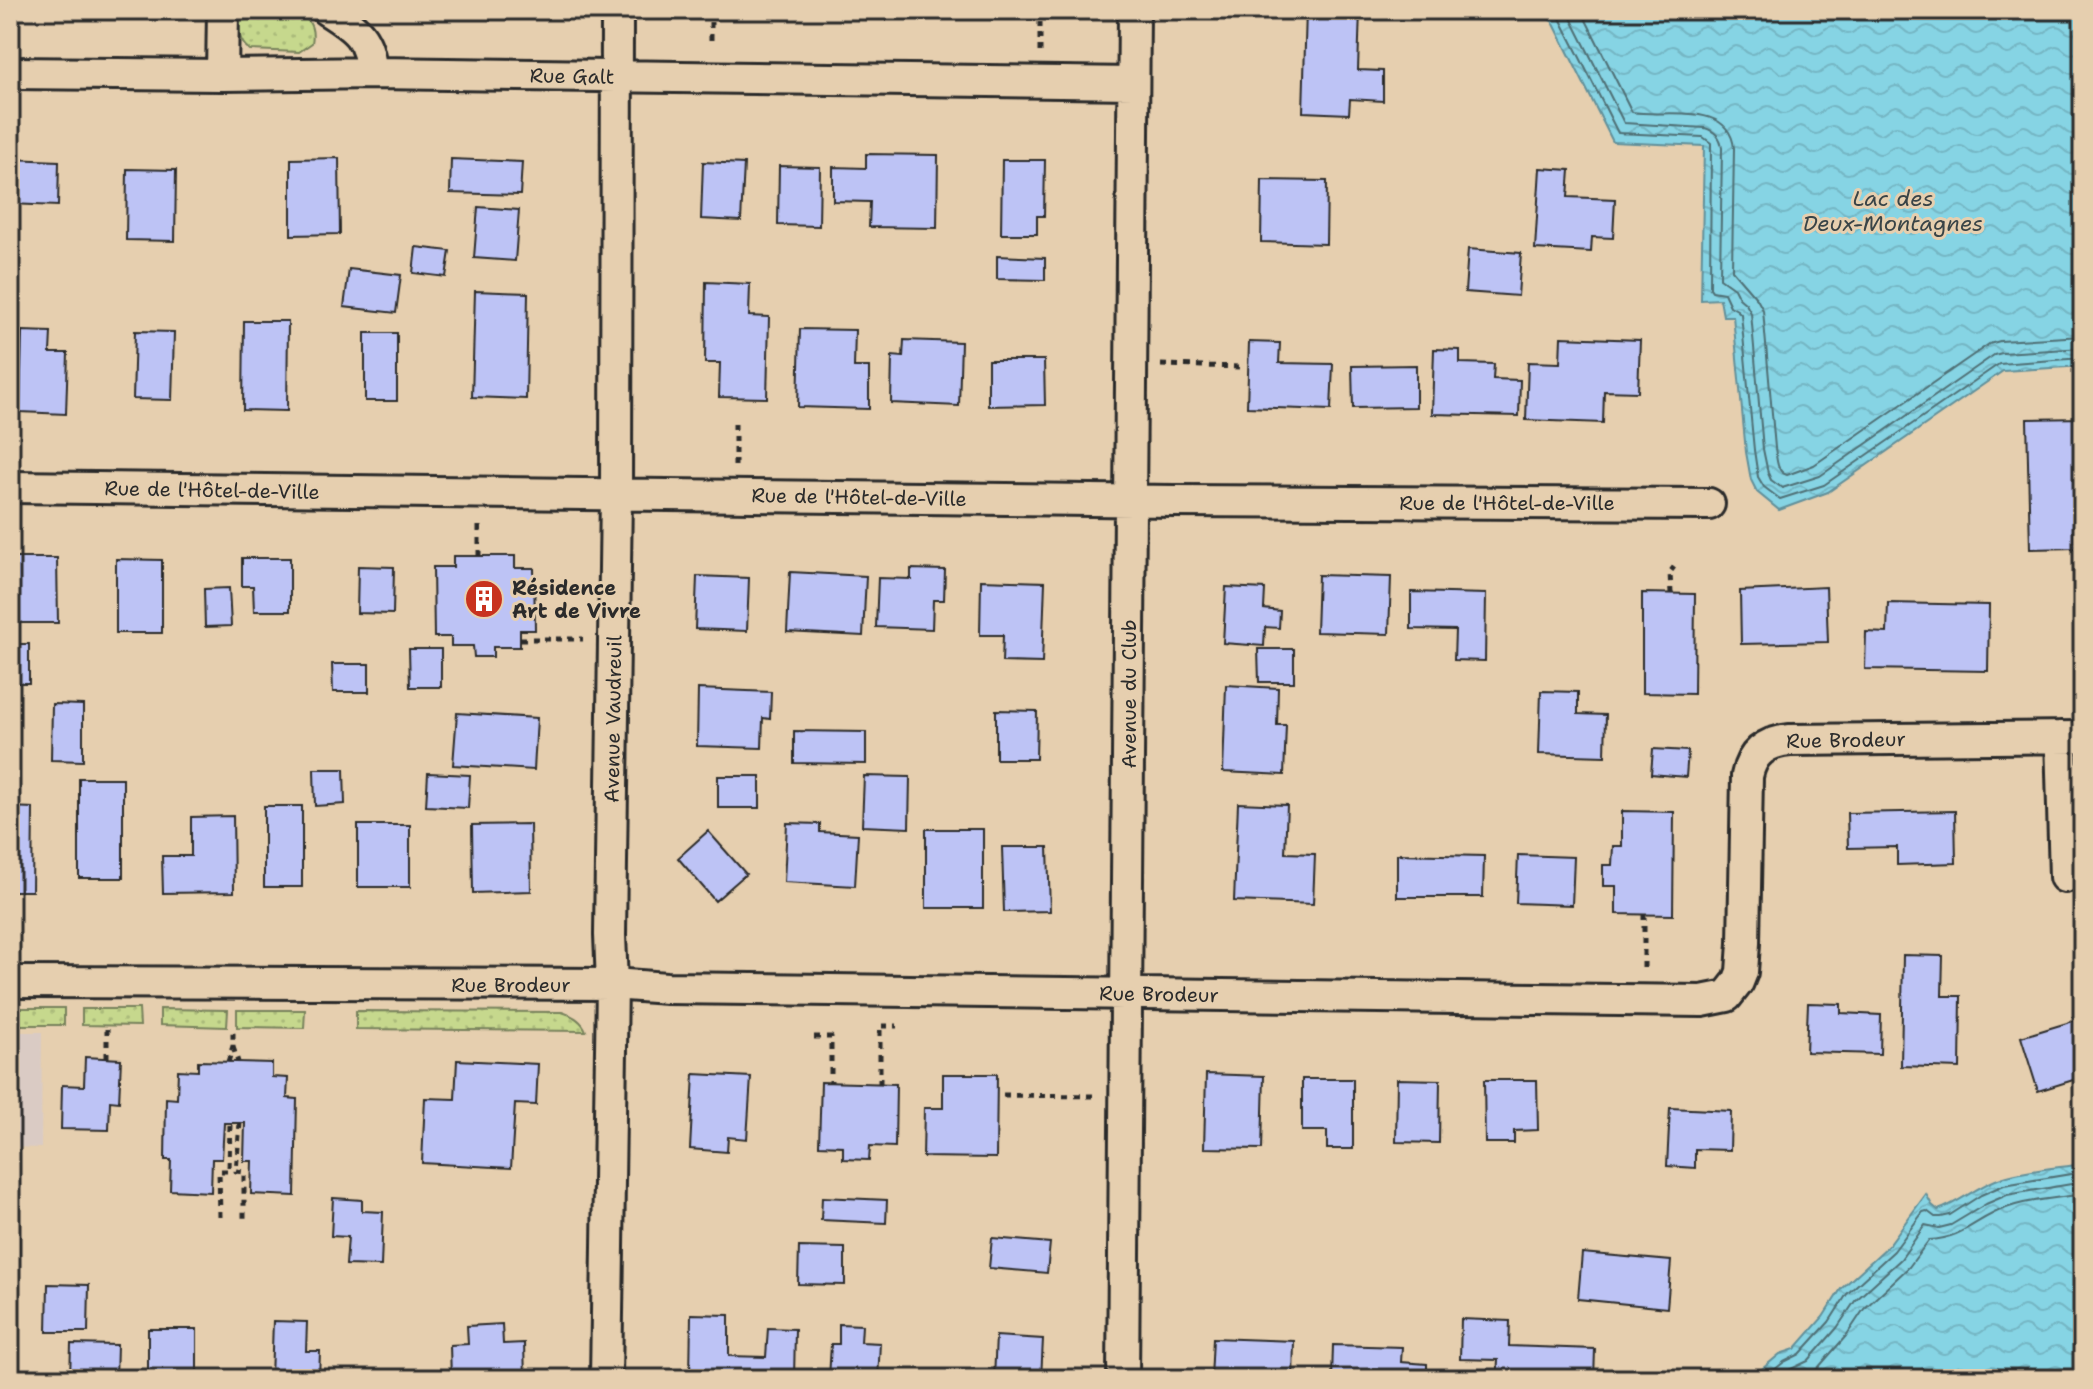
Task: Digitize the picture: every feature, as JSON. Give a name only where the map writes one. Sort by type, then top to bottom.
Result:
[{"type":"street","points":[[222,75],[223,10]]},
{"type":"street","points":[[327,10],[356,30],[364,40],[369,51],[371,73]]},
{"type":"street","name":"Avenue Vaudreuil","points":[[606,1379],[616,494],[617,10]]},
{"type":"street","name":"Avenue du Club","points":[[1123,1379],[1134,10]]},
{"type":"street","name":"Rue Galt","points":[[10,73],[371,73],[1133,83]]},
{"type":"street","name":"Rue de l'Hôtel-de-Ville","points":[[10,487],[1709,504]]},
{"type":"street","points":[[2065,877],[2072,737]]},
{"type":"street","name":"Rue Brodeur","points":[[10,982],[612,984],[667,988],[1702,1001],[1727,996],[1742,972],[1747,776],[1757,753],[1773,743],[1790,740],[2072,737]]},
{"type":"path","points":[[1040,10],[1040,82]]},
{"type":"path","points":[[1131,365],[1244,367]]},
{"type":"path","points":[[734,495],[735,419]]},
{"type":"path","points":[[479,516],[479,556]]},
{"type":"path","points":[[1671,594],[1670,572],[1674,567]]},
{"type":"path","points":[[520,639],[589,639]]},
{"type":"path","points":[[1644,914],[1644,975]]},
{"type":"path","points":[[880,1084],[880,1026],[903,1026]]},
{"type":"path","points":[[107,1029],[107,1058]]},
{"type":"path","points":[[233,1030],[233,1046],[238,1062]]},
{"type":"path","points":[[814,1037],[831,1037],[831,1082]]},
{"type":"path","points":[[228,1062],[233,1046]]},
{"type":"path","points":[[1003,1095],[1102,1096]]},
{"type":"path","points":[[220,1217],[219,1171],[229,1171],[230,1123]]},
{"type":"path","points":[[240,1123],[236,1171],[244,1172],[244,1218]]},
{"type":"shaded area","points":[[10,1032],[42,1032],[41,1148],[10,1147]]},
{"type":"green space","points":[[275,9],[299,14],[307,20],[312,30],[312,43],[299,52],[250,50],[240,37],[239,10]]},
{"type":"green space","points":[[10,1008],[64,1008],[64,1025],[10,1025]]},
{"type":"green space","points":[[82,1009],[139,1009],[140,1026],[82,1025]]},
{"type":"green space","points":[[160,1009],[228,1010],[227,1027],[160,1025]]},
{"type":"green space","points":[[237,1010],[305,1010],[304,1028],[237,1027]]},
{"type":"green space","points":[[356,1011],[562,1012],[576,1018],[586,1031],[356,1029]]},
{"type":"water","name":"Lac des Deux-Montagnes","points":[[1535,10],[2083,10],[2083,366],[2003,371],[1828,492],[1779,510],[1757,492],[1751,480],[1733,316],[1723,316],[1720,299],[1701,300],[1704,146],[1613,142],[1553,22]]},
{"type":"water","points":[[2083,1164],[2083,1379],[1750,1379],[1780,1354],[1795,1349],[1823,1317],[1841,1289],[1888,1246],[1926,1194],[1938,1210],[2001,1178]]},
{"type":"building","points":[[1306,10],[1360,10],[1358,70],[1383,71],[1383,101],[1350,99],[1349,114],[1303,112]]},
{"type":"building","points":[[866,154],[938,155],[937,228],[869,227],[870,202],[833,201],[833,167],[866,168]]},
{"type":"building","points":[[339,158],[340,234],[291,235],[291,159]]},
{"type":"building","points":[[10,159],[59,161],[58,206],[10,204]]},
{"type":"building","points":[[451,159],[522,162],[520,195],[450,193]]},
{"type":"building","points":[[1002,160],[1045,160],[1044,216],[1037,216],[1037,234],[1001,234]]},
{"type":"building","points":[[703,162],[744,164],[741,221],[701,219]]},
{"type":"building","points":[[779,166],[820,167],[819,226],[778,225]]},
{"type":"building","points":[[1540,168],[1570,170],[1568,197],[1615,199],[1613,238],[1592,237],[1591,252],[1535,249]]},
{"type":"building","points":[[127,169],[176,170],[175,241],[126,240]]},
{"type":"building","points":[[1262,180],[1327,181],[1326,244],[1261,242]]},
{"type":"building","points":[[478,207],[519,210],[515,261],[474,258]]},
{"type":"building","points":[[416,247],[450,251],[446,277],[413,273]]},
{"type":"building","points":[[1468,249],[1521,253],[1518,296],[1465,292]]},
{"type":"building","points":[[997,256],[1045,258],[1045,280],[997,279]]},
{"type":"building","points":[[349,269],[401,275],[396,313],[344,307]]},
{"type":"building","points":[[706,282],[750,284],[749,316],[769,317],[767,398],[719,397],[720,363],[705,363]]},
{"type":"building","points":[[475,291],[528,293],[526,399],[472,397]]},
{"type":"building","points":[[244,321],[288,321],[287,411],[243,410]]},
{"type":"building","points":[[800,329],[855,330],[854,367],[869,367],[869,409],[798,407]]},
{"type":"building","points":[[22,331],[51,332],[50,353],[68,353],[66,414],[20,412]]},
{"type":"building","points":[[135,331],[174,332],[172,400],[133,399]]},
{"type":"building","points":[[365,333],[397,333],[397,401],[365,401]]},
{"type":"building","points":[[1561,337],[1640,340],[1638,392],[1604,391],[1603,423],[1526,420],[1528,362],[1560,363]]},
{"type":"building","points":[[904,340],[961,342],[959,406],[891,403],[892,356],[903,357]]},
{"type":"building","points":[[1249,342],[1280,343],[1279,363],[1333,364],[1331,410],[1247,407]]},
{"type":"building","points":[[1434,349],[1460,350],[1460,363],[1494,364],[1493,379],[1520,380],[1519,416],[1432,414]]},
{"type":"building","points":[[988,360],[1044,360],[1045,405],[988,406]]},
{"type":"building","points":[[1416,365],[1416,407],[1353,408],[1352,366]]},
{"type":"building","points":[[2083,418],[2083,509],[2074,509],[2075,548],[2030,549],[2027,419]]},
{"type":"building","name":"Résidence Art de Vivre","points":[[453,556],[515,556],[515,568],[534,568],[535,630],[520,630],[520,647],[493,647],[493,657],[474,657],[473,646],[451,646],[451,637],[434,637],[433,567],[453,567]]},
{"type":"building","points":[[10,558],[57,558],[58,623],[10,623]]},
{"type":"building","points":[[242,558],[290,558],[290,611],[254,611],[253,586],[242,586]]},
{"type":"building","points":[[116,559],[162,560],[162,633],[116,633]]},
{"type":"building","points":[[358,566],[394,567],[393,614],[357,613]]},
{"type":"building","points":[[911,569],[945,570],[944,600],[933,600],[932,629],[876,627],[878,578],[911,579]]},
{"type":"building","points":[[790,572],[866,576],[863,636],[787,632]]},
{"type":"building","points":[[1318,575],[1391,577],[1389,634],[1316,632]]},
{"type":"building","points":[[697,576],[749,578],[747,631],[695,629]]},
{"type":"building","points":[[981,580],[1045,582],[1042,663],[1002,662],[1003,635],[980,635]]},
{"type":"building","points":[[1226,587],[1265,589],[1264,609],[1280,611],[1279,628],[1265,627],[1264,646],[1223,643]]},
{"type":"building","points":[[1826,587],[1828,642],[1741,644],[1740,591]]},
{"type":"building","points":[[229,588],[231,626],[205,627],[204,589]]},
{"type":"building","points":[[1411,592],[1486,594],[1485,661],[1454,660],[1455,630],[1411,629]]},
{"type":"building","points":[[1642,593],[1695,594],[1694,694],[1642,693]]},
{"type":"building","points":[[1888,603],[1989,605],[1988,671],[1865,669],[1866,632],[1887,633]]},
{"type":"building","points":[[10,644],[29,644],[29,683],[10,683]]},
{"type":"building","points":[[409,649],[441,649],[441,687],[410,687]]},
{"type":"building","points":[[1258,649],[1294,649],[1294,682],[1259,682]]},
{"type":"building","points":[[332,664],[369,664],[369,692],[333,692]]},
{"type":"building","points":[[1226,685],[1278,688],[1277,725],[1286,725],[1284,775],[1223,772]]},
{"type":"building","points":[[698,689],[771,692],[770,719],[763,718],[762,748],[697,746]]},
{"type":"building","points":[[1541,691],[1578,692],[1578,714],[1606,715],[1605,756],[1539,754]]},
{"type":"building","points":[[52,704],[83,705],[83,761],[51,760]]},
{"type":"building","points":[[996,710],[1037,711],[1036,759],[996,759]]},
{"type":"building","points":[[457,713],[537,718],[534,770],[453,765]]},
{"type":"building","points":[[794,731],[866,732],[866,764],[794,763]]},
{"type":"building","points":[[1653,749],[1688,751],[1686,777],[1651,774]]},
{"type":"building","points":[[314,769],[344,769],[345,804],[315,806]]},
{"type":"building","points":[[428,773],[470,775],[468,808],[426,806]]},
{"type":"building","points":[[718,776],[760,776],[760,808],[718,808]]},
{"type":"building","points":[[864,776],[910,777],[909,828],[862,826]]},
{"type":"building","points":[[79,778],[123,778],[123,878],[79,878]]},
{"type":"building","points":[[1238,803],[1287,805],[1285,853],[1315,854],[1313,904],[1234,901]]},
{"type":"building","points":[[264,806],[302,806],[302,887],[264,887]]},
{"type":"building","points":[[10,807],[33,808],[32,891],[10,891]]},
{"type":"building","points":[[1622,811],[1674,812],[1673,915],[1616,914],[1616,886],[1603,886],[1603,865],[1612,865],[1613,846],[1622,846]]},
{"type":"building","points":[[1955,811],[1956,863],[1897,865],[1897,847],[1848,848],[1847,813]]},
{"type":"building","points":[[233,816],[234,892],[163,893],[162,856],[191,856],[191,817]]},
{"type":"building","points":[[787,823],[820,824],[820,832],[858,834],[855,886],[784,882]]},
{"type":"building","points":[[530,824],[531,891],[473,893],[472,825]]},
{"type":"building","points":[[358,825],[410,825],[410,887],[358,887]]},
{"type":"building","points":[[926,829],[983,829],[983,908],[926,908]]},
{"type":"building","points":[[708,831],[746,874],[715,901],[678,858]]},
{"type":"building","points":[[1002,847],[1048,847],[1050,911],[1004,912]]},
{"type":"building","points":[[1397,854],[1484,856],[1483,897],[1397,897]]},
{"type":"building","points":[[1518,855],[1574,857],[1572,905],[1516,903]]},
{"type":"building","points":[[1903,955],[1943,956],[1942,996],[1961,996],[1960,1068],[1901,1066]]},
{"type":"building","points":[[1808,1003],[1841,1004],[1841,1013],[1881,1015],[1880,1054],[1806,1052]]},
{"type":"building","points":[[2083,1018],[2083,1077],[2038,1091],[2021,1037]]},
{"type":"building","points":[[85,1057],[121,1059],[119,1102],[110,1101],[109,1130],[61,1129],[62,1085],[84,1086]]},
{"type":"building","points":[[457,1060],[538,1064],[536,1105],[515,1104],[511,1168],[422,1163],[425,1098],[455,1099]]},
{"type":"building","points":[[198,1061],[272,1063],[272,1077],[288,1078],[287,1098],[297,1099],[295,1196],[251,1194],[252,1161],[244,1161],[245,1123],[224,1123],[222,1159],[212,1159],[211,1192],[170,1190],[171,1160],[165,1160],[166,1098],[177,1099],[178,1070],[198,1071]]},
{"type":"building","points":[[694,1074],[751,1077],[747,1139],[728,1137],[727,1152],[690,1149]]},
{"type":"building","points":[[943,1074],[997,1074],[996,1158],[923,1157],[924,1108],[943,1108]]},
{"type":"building","points":[[1206,1074],[1264,1076],[1262,1149],[1204,1148]]},
{"type":"building","points":[[1302,1079],[1353,1079],[1353,1149],[1327,1149],[1327,1131],[1302,1131]]},
{"type":"building","points":[[1397,1079],[1440,1080],[1439,1143],[1396,1142]]},
{"type":"building","points":[[1484,1080],[1537,1080],[1538,1130],[1514,1131],[1514,1143],[1485,1143]]},
{"type":"building","points":[[821,1082],[896,1084],[895,1147],[870,1146],[869,1160],[843,1159],[843,1146],[819,1145]]},
{"type":"building","points":[[1670,1108],[1731,1111],[1730,1150],[1695,1149],[1695,1168],[1667,1166]]},
{"type":"building","points":[[10,1179],[19,1179],[18,1295],[10,1295]]},
{"type":"building","points":[[822,1197],[887,1200],[886,1223],[821,1220]]},
{"type":"building","points":[[333,1198],[362,1200],[362,1211],[383,1212],[381,1266],[346,1265],[348,1237],[331,1236]]},
{"type":"building","points":[[992,1238],[1050,1243],[1047,1273],[989,1268]]},
{"type":"building","points":[[799,1247],[845,1248],[845,1285],[798,1284]]},
{"type":"building","points":[[1582,1253],[1671,1261],[1667,1308],[1578,1299]]},
{"type":"building","points":[[48,1284],[89,1285],[88,1332],[47,1332]]},
{"type":"building","points":[[691,1314],[729,1315],[729,1356],[766,1357],[768,1328],[795,1329],[794,1379],[690,1379]]},
{"type":"building","points":[[1461,1319],[1510,1321],[1509,1346],[1595,1349],[1594,1379],[1497,1379],[1498,1360],[1460,1359]]},
{"type":"building","points":[[273,1321],[307,1322],[306,1351],[320,1351],[319,1379],[271,1379]]},
{"type":"building","points":[[502,1324],[503,1344],[524,1343],[525,1379],[451,1379],[450,1345],[468,1344],[467,1326]]},
{"type":"building","points":[[839,1324],[862,1325],[861,1342],[880,1343],[878,1379],[829,1379],[831,1344],[839,1344]]},
{"type":"building","points":[[148,1329],[197,1329],[197,1374],[207,1374],[207,1379],[148,1379]]},
{"type":"building","points":[[996,1336],[1043,1339],[1041,1379],[994,1379]]},
{"type":"building","points":[[1213,1338],[1294,1341],[1293,1379],[1211,1379]]},
{"type":"building","points":[[71,1344],[117,1345],[116,1379],[70,1379]]},
{"type":"building","points":[[1333,1345],[1402,1347],[1401,1362],[1427,1364],[1427,1379],[1332,1379]]},
{"type":"place","name":"Résidence Art de Vivre","points":[[484,599]]}]
